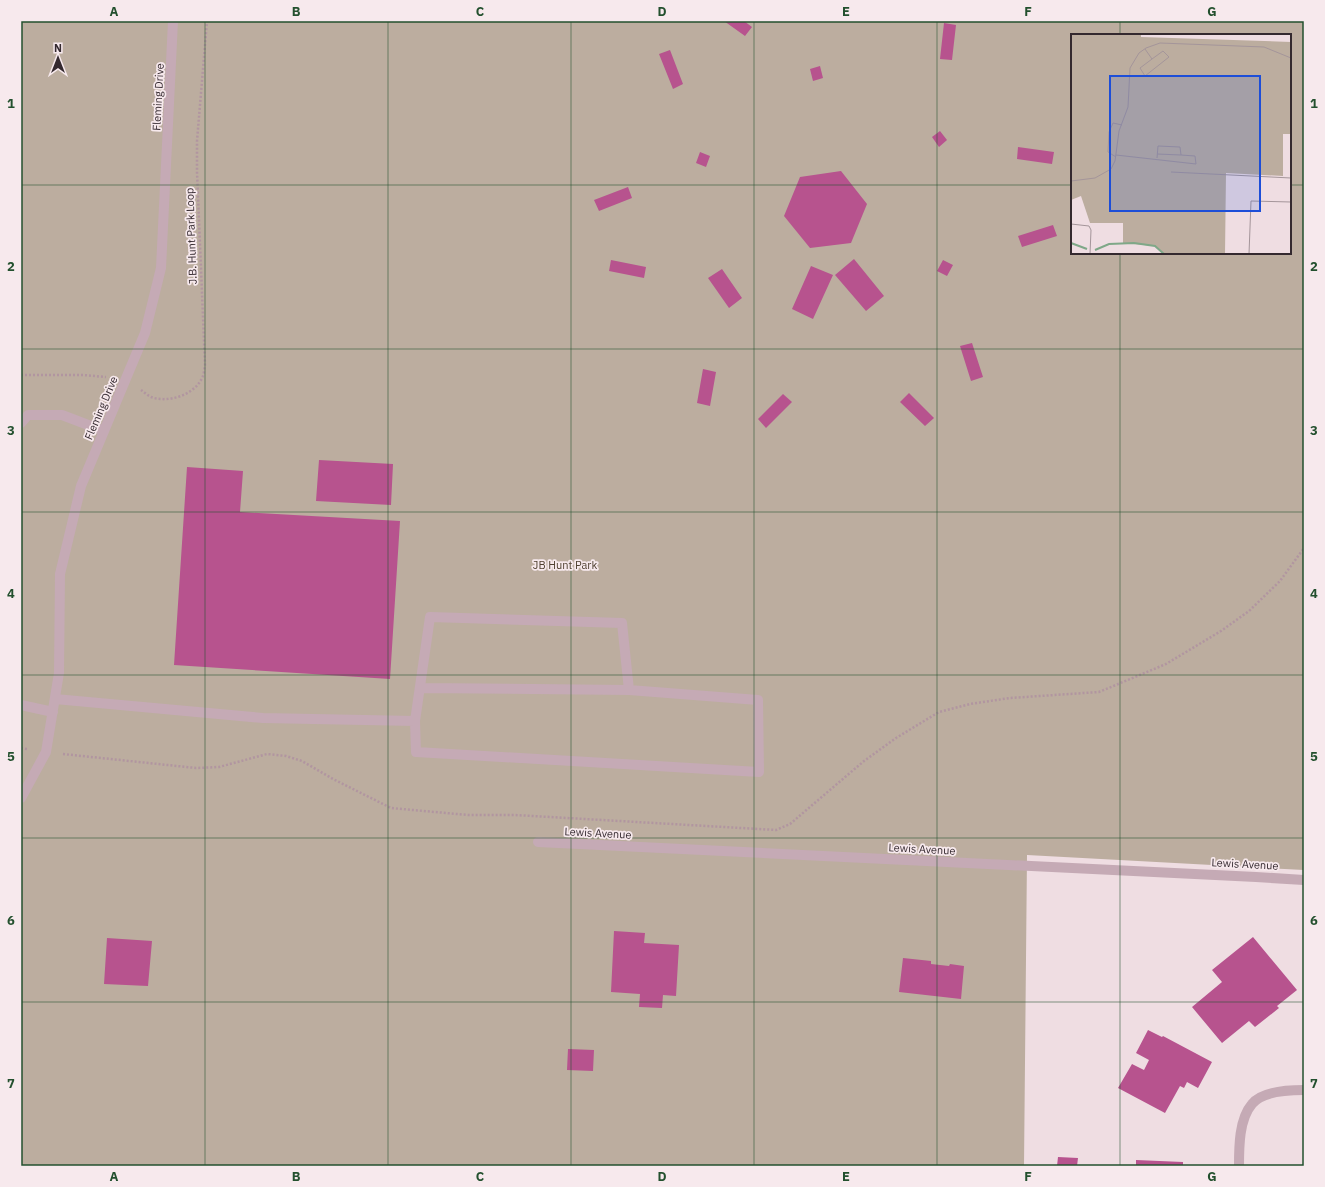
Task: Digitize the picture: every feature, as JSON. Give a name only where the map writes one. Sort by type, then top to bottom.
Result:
[{"type":"street","name":"Fleming Drive","points":[[21,798],[46,752],[59,673],[60,574],[81,486],[145,333],[161,268],[173,21]]},
{"type":"street","points":[[21,423],[28,415],[62,415],[104,431]]},
{"type":"street","points":[[420,688],[629,690],[758,700],[759,772],[416,752],[415,722],[430,617],[622,622],[629,690]]},
{"type":"street","points":[[55,699],[263,718],[415,722]]},
{"type":"street","points":[[21,705],[53,712]]},
{"type":"street","name":"Lewis Avenue","points":[[538,842],[1304,880]]},
{"type":"street","points":[[1239,1166],[1241,1131],[1244,1120],[1252,1103],[1266,1094],[1285,1090],[1304,1090]]},
{"type":"path","name":"J.B. Hunt Park Loop","points":[[141,390],[150,397],[165,399],[179,397],[194,389],[202,380],[205,365],[197,141],[207,21]]},
{"type":"path","points":[[21,375],[82,374],[111,377]]},
{"type":"green space","name":"JB Hunt Park","points":[[21,21],[1304,21],[1304,870],[1027,855],[1024,1166],[21,1166]]},
{"type":"building","points":[[724,21],[744,21],[752,27],[745,36]]},
{"type":"building","points":[[944,23],[956,25],[952,60],[940,59]]},
{"type":"building","points":[[670,50],[683,84],[673,89],[659,54]]},
{"type":"building","points":[[820,66],[823,78],[813,81],[810,69]]},
{"type":"building","points":[[940,131],[947,140],[939,147],[932,137]]},
{"type":"building","points":[[1018,147],[1054,152],[1052,164],[1017,159]]},
{"type":"building","points":[[700,152],[710,156],[706,167],[696,163]]},
{"type":"building","points":[[841,171],[867,204],[851,243],[810,248],[784,216],[800,177]]},
{"type":"building","points":[[628,187],[632,198],[599,211],[594,200]]},
{"type":"building","points":[[1053,225],[1057,236],[1022,247],[1018,236]]},
{"type":"building","points":[[854,259],[884,296],[866,311],[835,275]]},
{"type":"building","points":[[611,260],[646,267],[644,278],[609,271]]},
{"type":"building","points":[[943,260],[953,265],[947,276],[937,271]]},
{"type":"building","points":[[811,266],[833,275],[813,319],[792,309]]},
{"type":"building","points":[[722,269],[742,298],[729,308],[708,278]]},
{"type":"building","points":[[972,343],[983,377],[971,381],[960,346]]},
{"type":"building","points":[[703,369],[716,372],[710,406],[697,403]]},
{"type":"building","points":[[909,393],[934,418],[925,426],[900,402]]},
{"type":"building","points":[[783,394],[792,402],[766,428],[758,419]]},
{"type":"building","points":[[319,460],[393,464],[391,505],[316,501]]},
{"type":"building","points":[[187,467],[243,471],[240,512],[400,521],[390,679],[174,665]]},
{"type":"building","points":[[614,931],[645,933],[644,943],[679,945],[676,996],[663,995],[662,1008],[639,1007],[640,994],[611,992]]},
{"type":"building","points":[[1253,937],[1297,990],[1277,1006],[1279,1008],[1255,1027],[1249,1021],[1222,1043],[1192,1007],[1222,982],[1212,970]]},
{"type":"building","points":[[107,938],[152,941],[148,986],[104,984]]},
{"type":"building","points":[[903,958],[931,961],[931,964],[964,966],[961,999],[899,992]]},
{"type":"building","points":[[1148,1030],[1162,1037],[1163,1036],[1212,1062],[1198,1088],[1187,1082],[1184,1088],[1180,1086],[1165,1113],[1118,1088],[1132,1064],[1144,1070],[1149,1060],[1136,1053]]},
{"type":"building","points":[[568,1049],[594,1050],[593,1071],[567,1070]]},
{"type":"building","points":[[1058,1157],[1078,1158],[1077,1166],[1057,1166]]},
{"type":"building","points":[[1136,1160],[1183,1162],[1183,1166],[1136,1166]]}]
